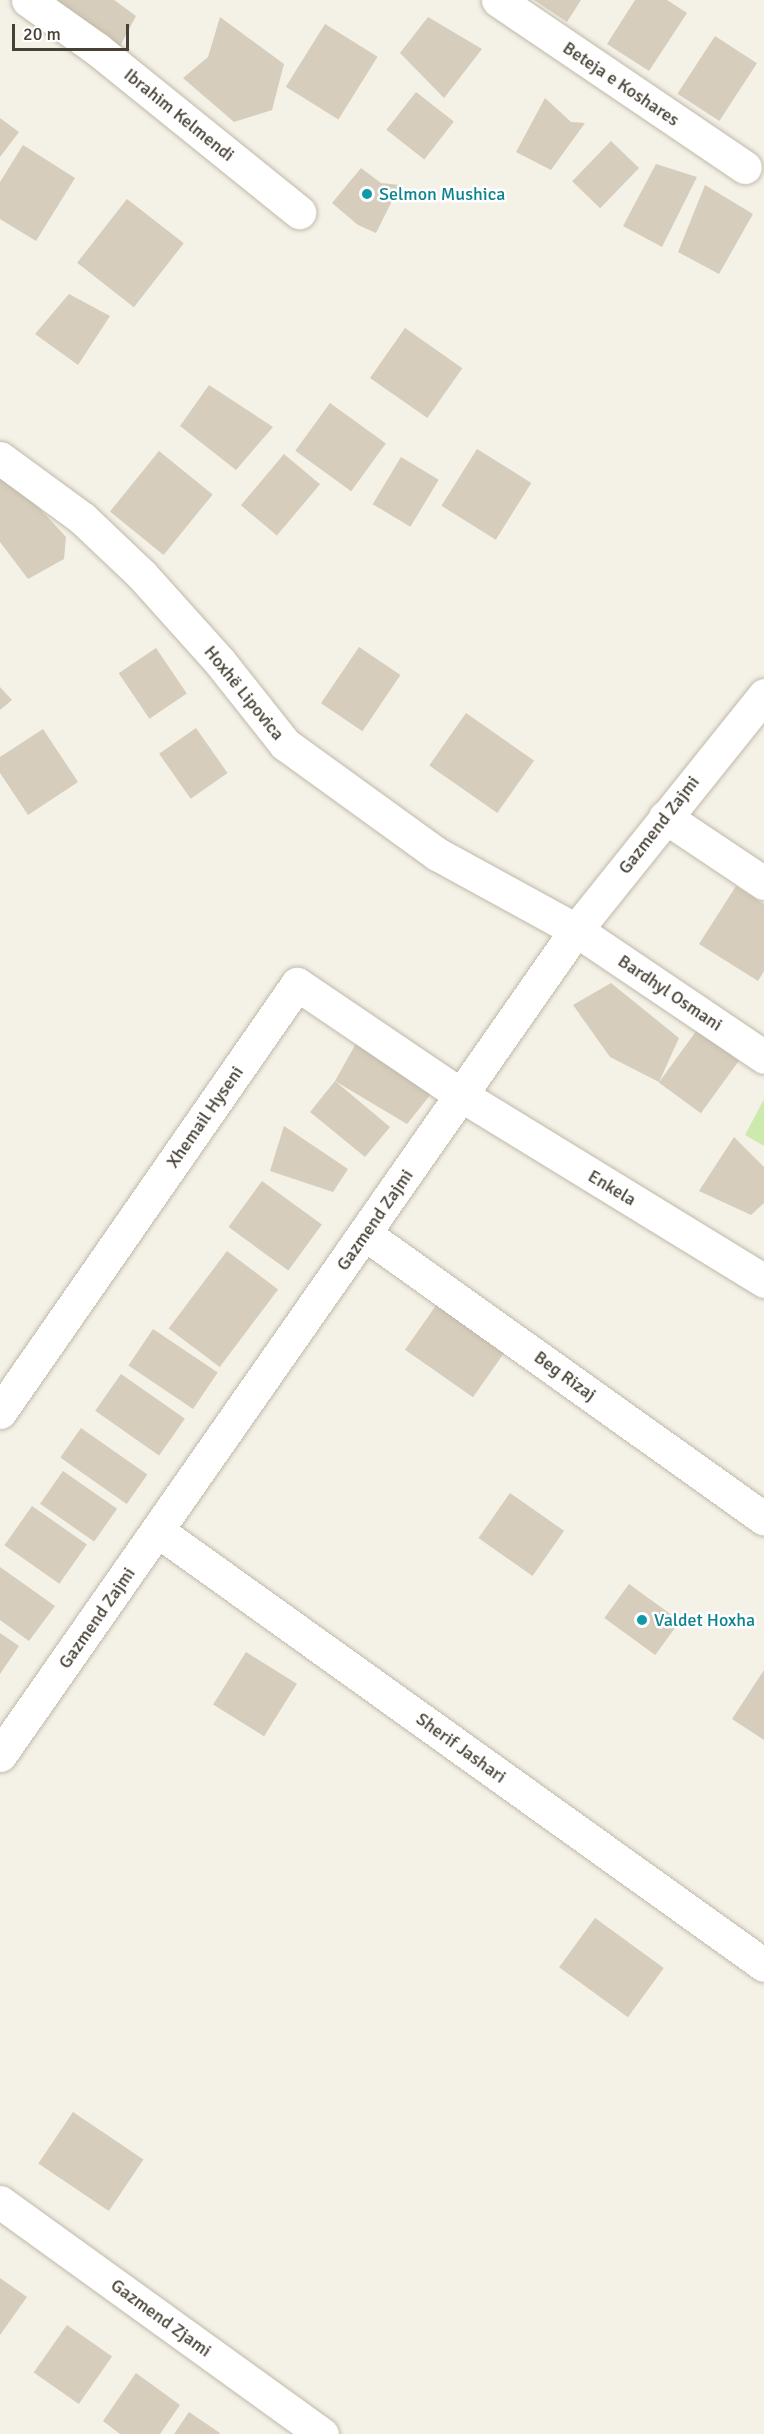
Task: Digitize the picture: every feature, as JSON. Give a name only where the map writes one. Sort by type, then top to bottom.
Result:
[{"type":"street","name":"Ibrahim Kelmendi","points":[[28,0],[97,49],[299,212]]},
{"type":"street","name":"Beteja e Koshares","points":[[498,0],[745,168]]},
{"type":"street","name":"Hoxhë Lipovica","points":[[0,458],[82,519],[142,574],[220,662],[285,744],[437,854],[576,930]]},
{"type":"street","name":"Gazmend Zajmi","points":[[0,1755],[576,930],[764,695]]},
{"type":"street","points":[[665,817],[764,883]]},
{"type":"street","name":"Bardhyl Osmani","points":[[576,930],[764,1057]]},
{"type":"street","name":"Xhemail Hyseni","points":[[0,1412],[297,984],[461,1095]]},
{"type":"street","name":"Enkela","points":[[461,1095],[764,1281]]},
{"type":"street","name":"Beg Rizaj","points":[[365,1234],[764,1519]]},
{"type":"street","name":"Sherif Jashari","points":[[158,1531],[764,1965]]},
{"type":"street","name":"Gazmend Zjami","points":[[0,2202],[322,2434]]},
{"type":"green space","points":[[764,1099],[764,1146],[745,1135]]},
{"type":"building","points":[[57,0],[114,0],[136,16],[117,52]]},
{"type":"building","points":[[534,0],[581,0],[567,22]]},
{"type":"building","points":[[635,0],[667,0],[687,13],[649,71],[607,44]]},
{"type":"building","points":[[220,17],[284,64],[272,110],[234,122],[183,78],[208,57]]},
{"type":"building","points":[[428,17],[482,49],[444,98],[400,53]]},
{"type":"building","points":[[325,24],[378,57],[338,120],[286,87]]},
{"type":"building","points":[[715,36],[757,63],[719,121],[677,94]]},
{"type":"building","points":[[416,92],[454,122],[424,159],[386,130]]},
{"type":"building","points":[[545,98],[571,122],[585,123],[551,170],[516,152]]},
{"type":"building","points":[[0,118],[19,132],[0,157]]},
{"type":"building","points":[[611,141],[639,168],[600,208],[572,181]]},
{"type":"building","points":[[23,145],[75,178],[36,241],[0,219],[0,182]]},
{"type":"building","points":[[656,164],[697,177],[662,247],[623,226]]},
{"type":"building","name":"Selmon Mushica","points":[[361,168],[381,183],[400,185],[376,233],[358,225],[332,203]]},
{"type":"building","points":[[705,185],[753,214],[719,274],[678,252]]},
{"type":"building","points":[[127,199],[184,243],[134,307],[77,263]]},
{"type":"building","points":[[69,294],[110,316],[78,365],[35,334]]},
{"type":"building","points":[[405,328],[462,368],[427,418],[370,378]]},
{"type":"building","points":[[209,385],[273,427],[236,470],[180,426]]},
{"type":"building","points":[[330,403],[386,444],[351,491],[295,451]]},
{"type":"building","points":[[477,449],[531,483],[496,540],[441,506]]},
{"type":"building","points":[[159,451],[213,494],[164,555],[110,512]]},
{"type":"building","points":[[284,454],[320,484],[277,536],[241,505]]},
{"type":"building","points":[[401,457],[439,480],[410,527],[373,504]]},
{"type":"building","points":[[6,472],[66,537],[64,559],[28,579],[0,542],[0,477]]},
{"type":"building","points":[[359,647],[400,675],[362,731],[321,703]]},
{"type":"building","points":[[156,648],[187,694],[149,719],[119,673]]},
{"type":"building","points":[[0,687],[12,700],[0,710]]},
{"type":"building","points":[[466,713],[534,761],[497,813],[429,765]]},
{"type":"building","points":[[196,728],[228,773],[191,799],[159,754]]},
{"type":"building","points":[[43,729],[78,782],[28,815],[0,773],[0,757]]},
{"type":"building","points":[[736,886],[764,904],[764,971],[758,981],[699,944]]},
{"type":"building","points":[[611,983],[679,1038],[659,1082],[610,1057],[573,1005]]},
{"type":"building","points":[[697,1030],[739,1061],[701,1113],[659,1083]]},
{"type":"building","points":[[359,1038],[431,1094],[407,1124],[335,1081]]},
{"type":"building","points":[[335,1081],[390,1127],[365,1157],[310,1112]]},
{"type":"building","points":[[284,1126],[348,1169],[333,1192],[270,1171]]},
{"type":"building","points":[[734,1137],[764,1167],[764,1203],[751,1215],[699,1191]]},
{"type":"building","points":[[262,1181],[322,1224],[288,1271],[228,1227]]},
{"type":"building","points":[[227,1251],[278,1290],[220,1367],[169,1328]]},
{"type":"building","points":[[444,1294],[512,1342],[473,1397],[405,1350]]},
{"type":"building","points":[[153,1329],[218,1373],[193,1409],[128,1365]]},
{"type":"building","points":[[121,1374],[185,1419],[159,1456],[95,1411]]},
{"type":"building","points":[[81,1428],[147,1474],[127,1504],[60,1457]]},
{"type":"building","points":[[63,1471],[117,1509],[94,1542],[40,1504]]},
{"type":"building","points":[[510,1493],[564,1531],[533,1576],[478,1538]]},
{"type":"building","points":[[32,1506],[87,1544],[59,1584],[4,1545]]},
{"type":"building","points":[[0,1567],[55,1606],[29,1641],[0,1620]]},
{"type":"building","name":"Valdet Hoxha","points":[[629,1584],[680,1621],[655,1655],[604,1618]]},
{"type":"building","points":[[0,1633],[19,1646],[0,1674]]},
{"type":"building","points":[[246,1652],[297,1684],[264,1736],[213,1705]]},
{"type":"building","points":[[764,1670],[764,1740],[732,1719]]},
{"type":"building","points":[[595,1918],[664,1968],[628,2017],[559,1967]]},
{"type":"building","points":[[73,2112],[143,2160],[109,2211],[38,2163]]},
{"type":"building","points":[[0,2278],[27,2297],[0,2335]]},
{"type":"building","points":[[67,2325],[112,2357],[79,2404],[34,2373]]},
{"type":"building","points":[[136,2373],[180,2405],[160,2434],[120,2434],[103,2421]]},
{"type":"building","points":[[189,2412],[220,2433],[174,2434]]},
{"type":"place","name":"Selmon Mushica","points":[[367,194]]},
{"type":"place","name":"Valdet Hoxha","points":[[642,1620]]}]
